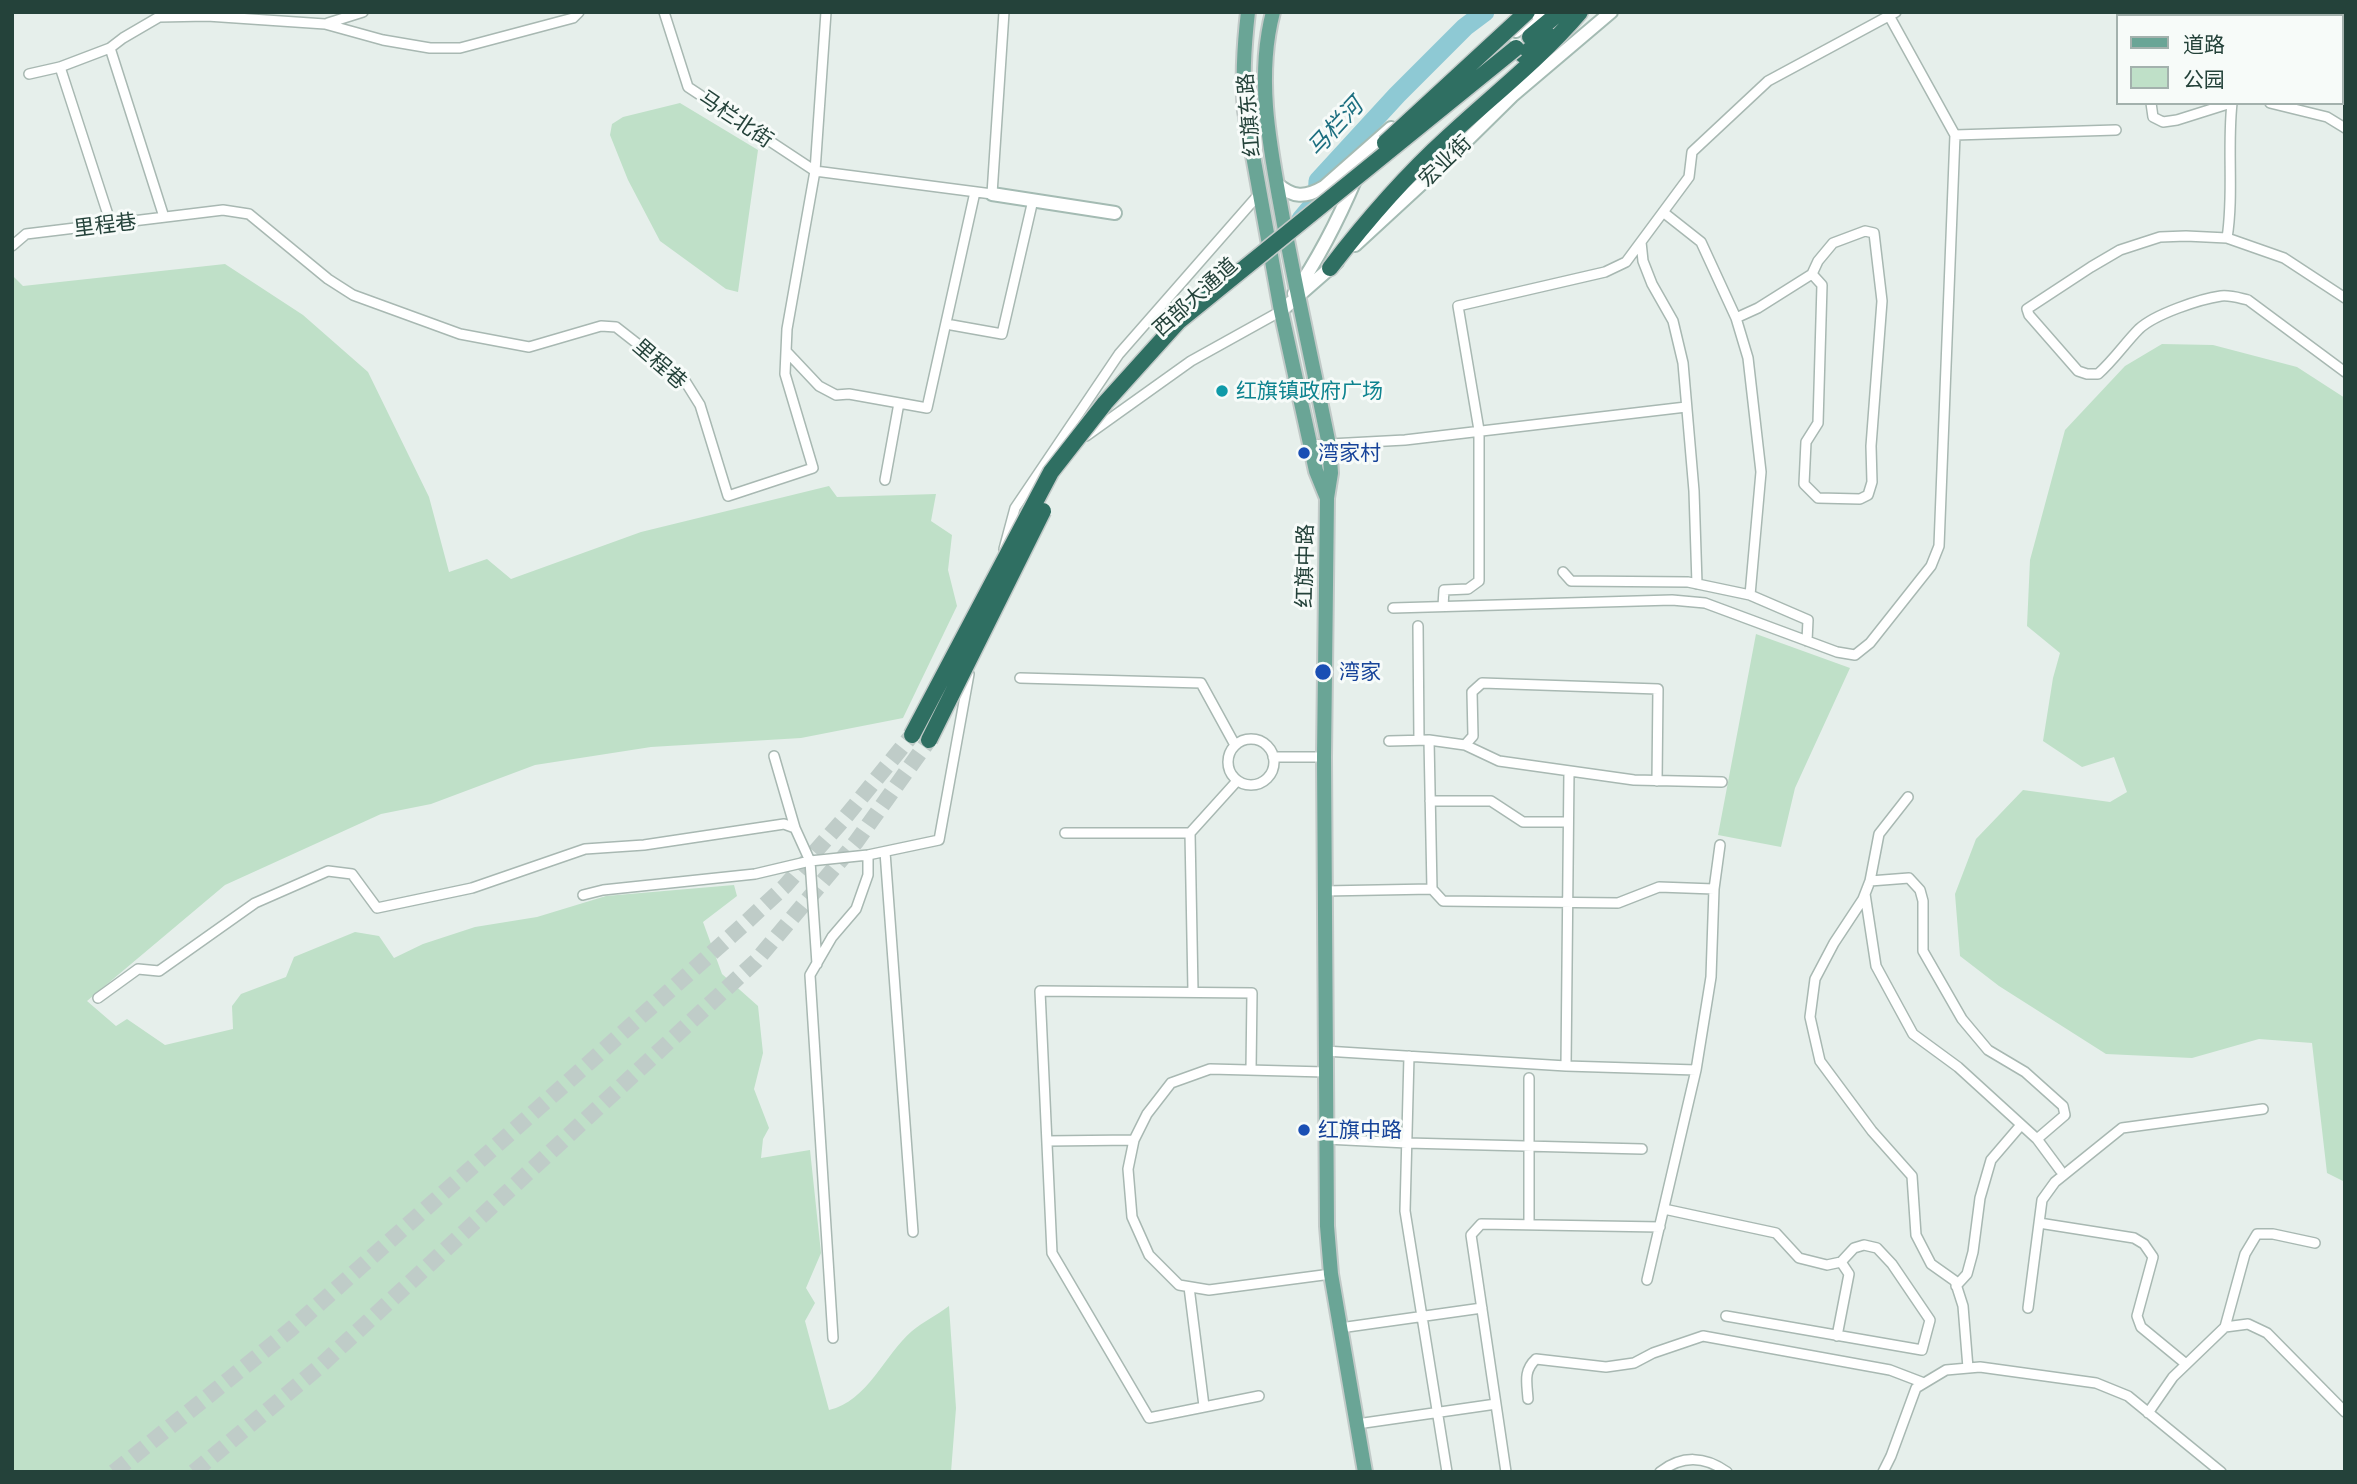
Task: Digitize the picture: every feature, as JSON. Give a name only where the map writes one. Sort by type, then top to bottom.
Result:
[{"type":"highway","points":[[1362,165],[1527,12]]},
{"type":"highway","name":"西部大通道","points":[[912,735],[1051,472],[1105,404],[1179,321],[1560,12]]},
{"type":"highway","points":[[1330,268],[1369,217],[1396,188],[1556,40],[1578,12]]},
{"type":"highway","name":"西部大通道","points":[[929,740],[1059,478],[1112,410],[1186,328],[1578,12]]},
{"type":"main road","name":"红旗东路","points":[[1248,12],[1243,83],[1278,294]]},
{"type":"main road","name":"红旗东路","points":[[1273,12],[1266,47],[1264,80],[1276,183],[1296,290]]},
{"type":"main road","points":[[1276,183],[1293,195],[1304,197],[1324,187],[1425,97],[1541,12]]},
{"type":"main road","name":"宏业街","points":[[1281,311],[1296,290],[1330,268],[1512,96],[1611,12]]},
{"type":"main road","points":[[1296,290],[1332,230],[1371,146]]},
{"type":"main road","points":[[992,194],[1115,213]]},
{"type":"main road","name":"红旗中路","points":[[1296,290],[1329,445],[1331,473],[1327,498],[1324,757],[1327,1226],[1331,1274],[1365,1472]]},
{"type":"main road","name":"红旗中路","points":[[1278,294],[1316,471],[1327,498]]},
{"type":"street","points":[[325,24],[363,12]]},
{"type":"street","points":[[29,74],[61,67],[110,48],[159,17],[206,16],[325,24],[383,40],[430,48],[460,48],[573,18],[579,12]]},
{"type":"street","name":"马栏北街","points":[[664,12],[688,87],[814,171]]},
{"type":"street","name":"里程巷","points":[[12,246],[26,234],[223,210],[249,214],[328,279],[353,295],[460,334],[529,347],[601,326],[615,327],[685,381],[700,405],[728,496],[813,468],[785,374],[788,329],[814,171],[825,12]]},
{"type":"street","points":[[814,171],[992,194],[1004,12]]},
{"type":"street","points":[[1393,608],[1672,600],[1705,603],[1837,652],[1855,655],[1870,643],[1931,566],[1939,546],[1955,135],[1891,14],[1768,81],[1692,152],[1689,177],[1626,262],[1605,272],[1458,306],[1479,430],[1479,581],[1468,589],[1444,590],[1443,606]]},
{"type":"street","points":[[110,48],[164,218]]},
{"type":"street","points":[[61,67],[111,224]]},
{"type":"street","points":[[2151,105],[2153,117],[2162,122],[2225,105]]},
{"type":"street","points":[[2227,238],[2231,213],[2228,144],[2231,105]]},
{"type":"street","points":[[2278,105],[2327,117],[2345,128]]},
{"type":"street","points":[[1955,135],[2116,130]]},
{"type":"street","points":[[786,351],[819,386],[836,395],[849,394],[927,408],[975,192]]},
{"type":"street","points":[[583,895],[603,890],[755,874],[810,861],[868,855],[939,840],[966,684],[1015,508],[1119,355],[1260,198]]},
{"type":"street","points":[[946,324],[1003,334],[1032,200]]},
{"type":"street","points":[[1663,212],[1702,243],[1735,318],[1748,358],[1761,472],[1750,595]]},
{"type":"street","points":[[1735,318],[1758,308],[1812,274],[1818,261],[1833,243],[1865,231],[1874,233],[1882,301],[1871,446],[1872,482],[1868,495],[1860,499],[1818,498],[1804,484],[1805,442],[1818,423],[1822,285],[1812,274]]},
{"type":"street","points":[[2345,298],[2284,258],[2227,238],[2160,237],[2120,250],[2027,309],[2029,315],[2078,371],[2098,374],[2139,329],[2148,323],[2220,296],[2234,296],[2248,300],[2345,372]]},
{"type":"street","points":[[1641,242],[1643,261],[1652,284],[1673,321],[1683,363],[1695,491],[1697,584]]},
{"type":"street","points":[[1045,465],[1191,361],[1281,311]]},
{"type":"street","points":[[885,480],[900,403]]},
{"type":"street","points":[[1311,445],[1405,440],[1686,407]]},
{"type":"street","points":[[1563,572],[1571,581],[1688,582],[1750,595],[1808,620],[1807,641]]},
{"type":"street","points":[[1418,626],[1419,740]]},
{"type":"street","points":[[1020,678],[1202,684],[1236,745]]},
{"type":"street","points":[[1465,745],[1473,736],[1472,692],[1482,683],[1658,689],[1657,781]]},
{"type":"street","points":[[1242,740],[1258,740],[1270,750],[1273,757],[1274,765],[1267,779],[1252,785],[1237,781],[1232,776],[1228,763],[1231,750],[1242,740]]},
{"type":"street","points":[[1429,740],[1432,889],[1443,901],[1618,903],[1659,887],[1714,889]]},
{"type":"street","points":[[1389,741],[1429,740],[1465,745],[1499,761],[1634,780],[1722,782]]},
{"type":"street","points":[[774,755],[795,828],[810,861],[817,964]]},
{"type":"street","points":[[1273,757],[1324,757]]},
{"type":"street","points":[[1566,1066],[1569,771]]},
{"type":"street","points":[[1193,992],[1191,833],[1237,781]]},
{"type":"street","points":[[1908,797],[1879,834],[1865,893],[1833,943],[1815,979],[1810,1017],[1820,1061],[1865,1121],[1912,1176],[1916,1235],[1931,1264],[1955,1281],[1963,1306],[1968,1368]]},
{"type":"street","points":[[1430,801],[1492,801],[1523,822],[1568,822]]},
{"type":"street","points":[[98,998],[138,969],[159,971],[255,903],[328,871],[352,874],[377,908],[472,888],[584,849],[644,845],[784,824],[795,828]]},
{"type":"street","points":[[1065,833],[1191,833]]},
{"type":"street","points":[[1647,1280],[1696,1070],[1711,976],[1714,889],[1720,845]]},
{"type":"street","points":[[885,852],[913,1232]]},
{"type":"street","points":[[833,1338],[810,975],[832,937],[856,909],[868,876],[868,855]]},
{"type":"street","points":[[1870,881],[1909,878],[1920,890],[1923,901],[1923,951],[1962,1019],[1988,1049],[2025,1072],[2063,1106],[2065,1115],[2037,1139]]},
{"type":"street","points":[[1324,891],[1432,889]]},
{"type":"street","points":[[1865,893],[1876,967],[1913,1034],[1958,1068],[2037,1139],[2060,1170]]},
{"type":"street","points":[[1251,1070],[1252,993],[1040,991],[1052,1253],[1149,1418],[1259,1396]]},
{"type":"street","points":[[1325,1051],[1566,1066],[1696,1070]]},
{"type":"street","points":[[1409,1056],[1405,1211],[1447,1472]]},
{"type":"street","points":[[1325,1072],[1210,1069],[1171,1083],[1147,1114],[1134,1140],[1128,1170],[1132,1217],[1149,1255],[1178,1285],[1209,1290],[1331,1274]]},
{"type":"street","points":[[1529,1078],[1529,1224]]},
{"type":"street","points":[[2028,1308],[2042,1200],[2055,1182],[2122,1128],[2263,1109]]},
{"type":"street","points":[[1956,1286],[1967,1274],[1973,1252],[1980,1198],[1991,1160],[2021,1125]]},
{"type":"street","points":[[1326,1139],[1642,1149]]},
{"type":"street","points":[[1047,1141],[1134,1140]]},
{"type":"street","points":[[1664,1209],[1776,1233],[1799,1258],[1827,1265],[1840,1262],[1854,1248],[1864,1245],[1877,1248],[1892,1264],[1930,1320],[1922,1350],[1726,1316]]},
{"type":"street","points":[[2039,1223],[2134,1238],[2144,1244],[2153,1257],[2137,1316],[2141,1327],[2186,1364]]},
{"type":"street","points":[[1506,1472],[1471,1235],[1481,1224],[1660,1227]]},
{"type":"street","points":[[2148,1413],[2173,1377],[2225,1327],[2245,1254],[2258,1234],[2273,1234],[2315,1243]]},
{"type":"street","points":[[1837,1336],[1849,1274],[1840,1262]]},
{"type":"street","points":[[1189,1287],[1204,1406]]},
{"type":"street","points":[[1340,1328],[1482,1308]]},
{"type":"street","points":[[2225,1327],[2248,1324],[2267,1333],[2345,1412]]},
{"type":"street","points":[[1528,1399],[1526,1372],[1536,1359],[1606,1367],[1634,1363],[1653,1353],[1703,1336],[1890,1370],[1924,1383]]},
{"type":"street","points":[[1883,1472],[1916,1388],[1946,1370],[1980,1367],[2096,1382],[2128,1396],[2221,1472]]},
{"type":"street","points":[[1357,1424],[1496,1404]]},
{"type":"street","points":[[1660,1472],[1684,1459],[1701,1459],[1716,1464],[1727,1472]]},
{"type":"green space","points":[[680,103],[758,150],[738,292],[726,289],[660,241],[628,180],[610,135],[612,124],[623,117]]},
{"type":"green space","points":[[225,264],[303,315],[368,372],[429,497],[449,572],[487,559],[511,579],[641,532],[829,486],[837,497],[936,494],[931,521],[952,535],[948,570],[957,606],[903,718],[801,738],[651,747],[535,765],[431,804],[381,814],[225,885],[87,1001],[116,1026],[127,1019],[165,1045],[233,1029],[232,1006],[241,994],[286,977],[294,957],[355,932],[379,936],[394,958],[423,944],[475,927],[537,917],[606,896],[734,885],[737,896],[703,922],[722,974],[758,1006],[763,1053],[754,1089],[769,1128],[763,1139],[761,1158],[810,1150],[821,1253],[806,1288],[815,1303],[805,1321],[829,1410],[854,1397],[912,1331],[949,1306],[956,1408],[951,1472],[12,1472],[12,275],[23,286]]},
{"type":"green space","points":[[2162,344],[2213,345],[2297,367],[2345,398],[2345,1182],[2327,1173],[2312,1043],[2259,1039],[2192,1058],[2106,1054],[1999,986],[1960,956],[1955,894],[1976,839],[2023,790],[2110,802],[2127,792],[2114,757],[2082,767],[2043,741],[2053,678],[2060,653],[2027,626],[2030,560],[2065,430],[2125,366]]},
{"type":"green space","points":[[1756,634],[1850,668],[1795,788],[1781,847],[1718,835]]},
{"type":"waterway","name":"马栏河","points":[[1301,219],[1317,200],[1318,181],[1397,95],[1465,27],[1485,12]]},
{"type":"tunnel","points":[[114,1472],[290,1330],[742,926],[785,886],[912,735]]},
{"type":"tunnel","points":[[194,1472],[318,1368],[756,961],[856,842],[929,740]]},
{"type":"place","name":"红旗镇政府广场","points":[[1222,391]]},
{"type":"place","name":"湾家村","points":[[1304,453]]},
{"type":"place","name":"湾家","points":[[1323,672]]},
{"type":"place","name":"红旗中路","points":[[1304,1130]]}]
